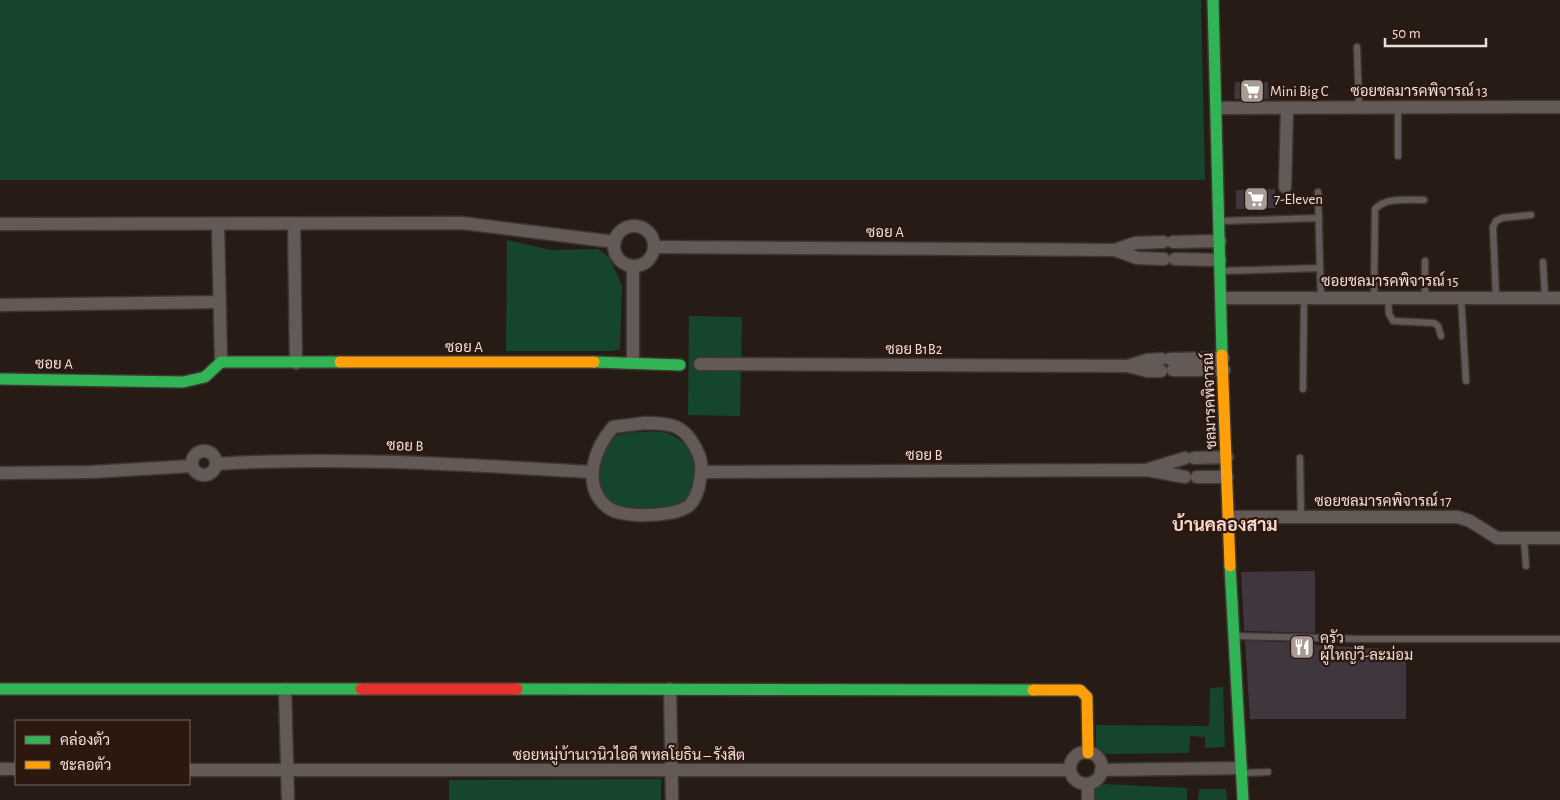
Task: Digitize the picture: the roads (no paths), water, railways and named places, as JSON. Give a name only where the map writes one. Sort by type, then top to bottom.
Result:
[{"type":"street","name":"ชลมารคพิจารณ์","points":[[1213,0],[1219,108],[1219,221],[1227,477],[1243,800]]},
{"type":"street","name":"ซอยชลมารคพิจารณ์ 13","points":[[1219,108],[1560,107]]},
{"type":"street","points":[[1285,187],[1287,108]]},
{"type":"street","points":[[0,224],[462,223],[615,242]]},
{"type":"street","points":[[218,224],[221,362]]},
{"type":"street","points":[[294,224],[296,364]]},
{"type":"street","points":[[633,226],[646,230],[651,235],[654,247],[653,253],[645,263],[633,266],[626,264],[617,255],[615,242],[621,231],[633,226]]},
{"type":"street","name":"ซอย A","points":[[1116,250],[1135,243],[1220,241]]},
{"type":"street","name":"ซอย A","points":[[654,247],[1116,250],[1137,258],[1169,259],[1220,265]]},
{"type":"street","points":[[633,266],[633,362]]},
{"type":"street","name":"ซอยชลมารคพิจารณ์ 15","points":[[1221,298],[1560,298]]},
{"type":"street","points":[[0,305],[219,302]]},
{"type":"street","name":"ซอย A","points":[[0,379],[183,382],[206,377],[221,362],[296,364],[633,362],[680,365]]},
{"type":"street","name":"ซอย B1B2","points":[[700,364],[1128,366],[1146,371],[1166,365],[1223,364]]},
{"type":"street","points":[[645,423],[680,427],[692,440],[700,455],[702,472],[698,490],[689,506],[674,513],[653,515],[618,512],[606,506],[596,490],[592,472],[595,455],[602,440],[613,427],[645,423]]},
{"type":"street","points":[[192,466],[193,458],[203,451],[211,453],[216,464]]},
{"type":"street","name":"ซอย B","points":[[1147,470],[1190,458],[1227,457]]},
{"type":"street","name":"ซอย B","points":[[0,473],[91,472],[192,466],[196,473],[203,476],[210,474],[216,464],[307,460],[397,462],[592,472]]},
{"type":"street","name":"ซอย B","points":[[702,472],[1147,470],[1191,477],[1227,477]]},
{"type":"street","name":"ซอยชลมารคพิจารณ์ 17","points":[[1229,517],[1458,517],[1470,521],[1492,536],[1524,539],[1560,538]]},
{"type":"street","points":[[0,689],[1080,690],[1087,697],[1088,753]]},
{"type":"street","points":[[284,689],[288,800]]},
{"type":"street","points":[[670,689],[672,800]]},
{"type":"street","points":[[1088,753],[1099,760],[1101,770],[1097,779],[1088,784],[1074,780],[1070,770],[1072,760],[1076,756],[1088,753]]},
{"type":"street","points":[[0,769],[15,769]]},
{"type":"street","name":"ซอยหมู่บ้านเวนิวไอดี พหลโยธิน – รังสิต","points":[[190,770],[1070,770]]},
{"type":"street","points":[[1101,770],[1241,771]]},
{"type":"street","points":[[1088,784],[1088,800]]},
{"type":"lane","points":[[1357,47],[1359,108]]},
{"type":"lane","points":[[1398,108],[1398,156]]},
{"type":"lane","points":[[1318,192],[1321,298]]},
{"type":"lane","points":[[1374,297],[1375,209],[1380,204],[1389,201],[1424,200]]},
{"type":"lane","points":[[1496,297],[1493,227],[1496,221],[1502,218],[1531,216]]},
{"type":"lane","points":[[1219,221],[1319,218]]},
{"type":"lane","points":[[1425,262],[1426,297]]},
{"type":"lane","points":[[1543,262],[1545,298]]},
{"type":"lane","points":[[1220,265],[1320,268]]},
{"type":"lane","points":[[1388,297],[1389,314],[1393,321],[1434,322],[1438,326],[1441,336]]},
{"type":"lane","points":[[1461,297],[1466,381]]},
{"type":"lane","points":[[1303,389],[1304,298]]},
{"type":"lane","points":[[1300,458],[1302,517]]},
{"type":"lane","points":[[1524,539],[1526,566]]},
{"type":"lane","points":[[1234,636],[1381,639],[1560,639]]},
{"type":"lane","points":[[1241,771],[1268,772]]},
{"type":"place","name":"Mini Big C","points":[[1252,91]]},
{"type":"place","name":"7-Eleven","points":[[1256,199]]},
{"type":"place","name":"ครัว ผู้ใหญ่วี-ละม่อม","points":[[1302,647]]},
{"type":"district","name":"บ้านคลองสาม","points":[[1225,526]]}]
